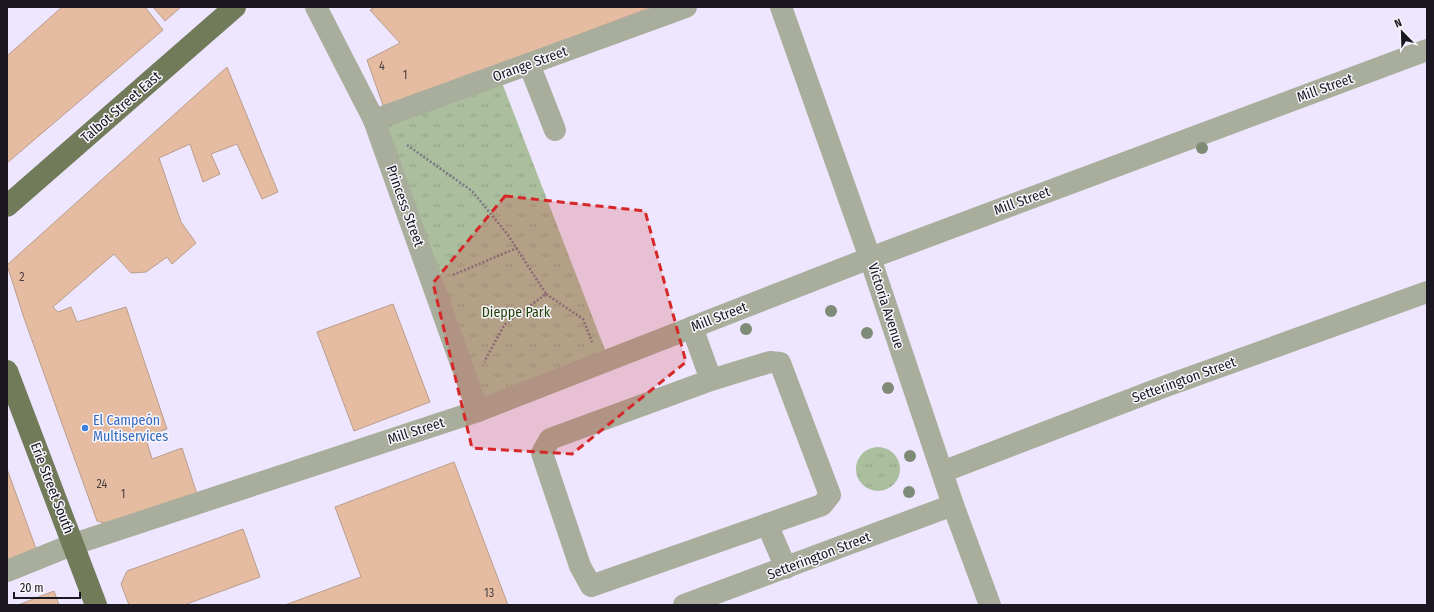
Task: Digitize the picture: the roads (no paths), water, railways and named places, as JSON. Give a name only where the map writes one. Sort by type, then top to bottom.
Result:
[{"type":"main road","name":"Talbot Street East","points":[[7,206],[235,7]]},
{"type":"main road","name":"Erie Street South","points":[[7,371],[96,605]]},
{"type":"street","name":"Princess Street","points":[[316,7],[374,120],[478,411]]},
{"type":"street","name":"Orange Street","points":[[374,120],[686,7]]},
{"type":"street","name":"Victoria Avenue","points":[[781,7],[870,258],[953,505],[990,605]]},
{"type":"street","name":"Mill Street","points":[[7,571],[74,544],[478,411],[870,258],[1427,50]]},
{"type":"street","points":[[529,64],[555,130]]},
{"type":"street","name":"Setterington Street","points":[[942,472],[1159,389],[1427,292]]},
{"type":"street","points":[[692,327],[711,380]]},
{"type":"street","points":[[770,362],[780,363],[830,495],[822,505],[592,586],[580,566],[542,453],[550,439],[711,380],[770,362]]},
{"type":"street","name":"Setterington Street","points":[[684,605],[953,505]]},
{"type":"street","points":[[767,524],[786,568]]},
{"type":"place","name":"El Campeón Multiservices","points":[[85,428]]},
{"type":"park label","name":"Dieppe Park","points":[[516,312]]}]
